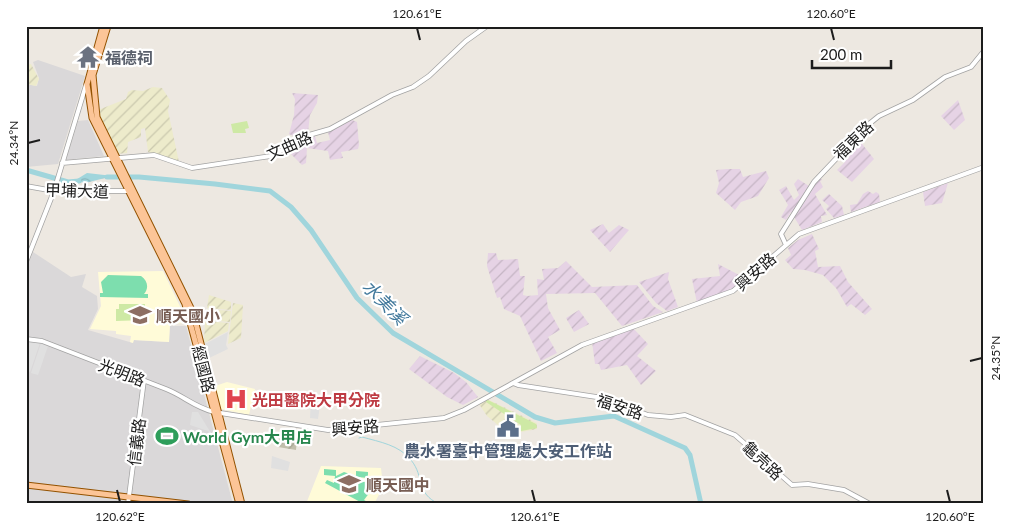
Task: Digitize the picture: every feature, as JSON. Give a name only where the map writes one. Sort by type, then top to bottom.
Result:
[{"type":"main road","points":[[104,26],[87,84],[92,118],[113,158]]},
{"type":"main road","points":[[108,26],[93,75],[97,117],[113,158]]},
{"type":"main road","name":"經國路","points":[[113,158],[185,304],[241,504]]},
{"type":"main road","points":[[26,485],[188,504]]},
{"type":"street","name":"文曲路","points":[[62,165],[154,155],[192,168],[271,156],[309,135],[330,129],[392,95],[413,87],[429,76],[466,41],[487,26]]},
{"type":"street","name":"福東路","points":[[786,244],[781,234],[814,182],[869,124],[878,116],[913,100],[945,77],[971,67],[984,51]]},
{"type":"street","points":[[26,262],[54,189],[87,84],[93,75]]},
{"type":"street","name":"興安路","points":[[216,412],[328,430],[435,420],[464,410],[582,344],[733,291],[799,234],[984,167]]},
{"type":"street","name":"甲埔大道","points":[[26,186],[54,189],[128,188]]},
{"type":"street","name":"光明路","points":[[26,339],[42,341],[144,380],[169,390],[199,408],[216,412]]},
{"type":"street","name":"信義路","points":[[128,504],[144,380]]},
{"type":"street","name":"福安路","points":[[518,380],[526,386]]},
{"type":"street","name":"福安路","points":[[514,383],[603,398],[648,415],[671,417],[685,415]]},
{"type":"street","name":"龜壳路","points":[[685,415],[735,435],[792,485],[808,484],[844,490],[870,504]]},
{"type":"shaded area","points":[[38,60],[85,76],[58,164],[26,167],[26,84],[37,86],[39,78],[33,62]]},
{"type":"shaded area","points":[[31,64],[39,79],[36,86],[26,84],[26,65]]},
{"type":"shaded area","points":[[153,87],[162,88],[170,100],[168,111],[179,162],[148,152],[145,128],[141,129],[141,137],[128,142],[127,153],[117,154],[100,121],[98,110],[126,99],[128,92],[132,90],[143,91]]},
{"type":"shaded area","points":[[292,93],[318,95],[317,103],[310,115],[308,132],[298,138],[289,134],[294,115],[295,99]]},
{"type":"shaded area","points":[[958,100],[965,120],[954,130],[941,116]]},
{"type":"shaded area","points":[[88,120],[104,156],[66,160],[78,121]]},
{"type":"shaded area","points":[[352,120],[357,122],[359,145],[358,149],[341,152],[343,158],[330,160],[328,151],[307,148],[306,163],[302,165],[287,150],[315,136],[317,143],[330,140],[328,132]]},
{"type":"shaded area","points":[[859,140],[874,159],[852,182],[837,170],[845,162],[839,156]]},
{"type":"shaded area","points":[[740,169],[743,177],[766,171],[769,178],[758,196],[741,202],[735,210],[716,193],[719,183],[716,170]]},
{"type":"shaded area","points":[[820,177],[823,187],[815,194],[827,215],[821,216],[822,222],[802,230],[791,212],[786,220],[781,217],[788,205],[779,190],[786,186],[794,200],[799,195],[794,184],[798,179],[812,188]]},
{"type":"shaded area","points":[[948,183],[942,203],[925,206],[923,192]]},
{"type":"shaded area","points":[[868,191],[873,194],[876,192],[879,194],[880,202],[851,212],[850,205],[857,204],[863,194]]},
{"type":"shaded area","points":[[829,194],[842,206],[844,215],[834,218],[826,209],[829,206],[822,200]]},
{"type":"shaded area","points":[[603,224],[609,233],[619,225],[629,230],[610,252],[590,230]]},
{"type":"shaded area","points":[[812,234],[819,249],[815,251],[818,267],[840,266],[848,282],[872,309],[865,315],[851,304],[847,307],[836,288],[823,275],[793,269],[785,260],[791,255],[788,248],[798,240]]},
{"type":"shaded area","points":[[33,252],[71,277],[86,274],[82,287],[97,296],[98,309],[88,330],[133,343],[133,340],[169,342],[170,326],[186,326],[233,504],[26,504],[26,270]]},
{"type":"shaded area","points":[[488,253],[496,253],[498,260],[518,259],[520,276],[525,276],[523,295],[538,295],[537,279],[544,280],[542,269],[558,268],[566,261],[592,287],[637,285],[653,306],[663,312],[622,326],[595,293],[546,294],[548,308],[560,330],[548,337],[557,353],[541,361],[520,316],[504,309],[500,297],[497,298],[487,266]]},
{"type":"shaded area","points":[[718,264],[743,277],[745,281],[731,291],[697,303],[692,279],[720,276]]},
{"type":"shaded area","name":"順天國小","points":[[163,271],[188,323],[170,324],[169,342],[134,340],[133,343],[130,342],[131,336],[116,334],[116,331],[90,329],[101,306],[98,272]]},
{"type":"shaded area","points":[[669,272],[668,279],[678,307],[667,311],[656,303],[639,282]]},
{"type":"shaded area","points":[[209,295],[231,302],[231,310],[207,308]]},
{"type":"shaded area","points":[[233,303],[243,305],[241,338],[228,344]]},
{"type":"shaded area","points":[[207,309],[231,311],[230,322],[206,320]]},
{"type":"shaded area","points":[[579,310],[589,324],[574,332],[566,318]]},
{"type":"shaded area","points":[[205,321],[229,323],[228,331],[204,343]]},
{"type":"shaded area","points":[[633,328],[648,344],[637,356],[656,371],[641,385],[627,365],[601,370],[599,364],[595,364],[592,342]]},
{"type":"shaded area","points":[[228,332],[226,345],[228,349],[207,359],[203,345]]},
{"type":"shaded area","points":[[29,340],[40,343],[30,372],[26,369]]},
{"type":"shaded area","points":[[41,343],[48,346],[38,375],[31,373]]},
{"type":"shaded area","points":[[420,356],[454,373],[466,382],[478,397],[463,405],[447,397],[409,369]]},
{"type":"shaded area","name":"光田醫院大甲分院","points":[[227,382],[255,389],[249,415],[221,409],[215,386]]},
{"type":"shaded area","points":[[311,398],[326,401],[326,405],[320,405],[318,419],[310,418]]},
{"type":"shaded area","points":[[487,399],[537,423],[537,429],[511,434],[504,430],[487,416],[479,404]]},
{"type":"shaded area","points":[[192,412],[198,412],[214,438],[208,431],[190,425]]},
{"type":"shaded area","points":[[280,435],[297,438],[296,450],[278,447]]},
{"type":"shaded area","points":[[272,456],[290,462],[288,471],[271,468]]},
{"type":"shaded area","name":"順天國中","points":[[321,466],[381,468],[383,487],[374,504],[306,504]]},
{"type":"green space","points":[[247,121],[249,128],[245,129],[246,133],[233,133],[231,124]]},
{"type":"green space","points":[[108,275],[141,276],[147,285],[144,294],[148,294],[148,298],[100,297],[100,293],[103,293],[101,282]]},
{"type":"green space","points":[[119,304],[145,304],[145,320],[116,321],[116,309],[119,309]]},
{"type":"green space","points":[[486,399],[536,424],[537,428],[516,432],[521,425],[486,402]]},
{"type":"green space","points":[[324,469],[336,470],[336,476],[344,472],[356,476],[356,471],[368,472],[368,478],[357,477],[368,484],[370,492],[364,500],[371,504],[364,504],[325,483],[327,480],[334,483],[335,476],[324,475]]},
{"type":"water","points":[[87,173],[113,176],[85,183],[74,181]]},
{"type":"waterway","name":"水美溪","points":[[26,170],[68,182],[79,181]]},
{"type":"waterway","name":"水美溪","points":[[107,177],[139,177],[270,191],[291,207],[311,230],[357,298],[393,333],[535,417],[555,423],[614,416],[685,448],[690,455],[701,504]]},
{"type":"waterway","points":[[359,438],[362,437],[389,445],[406,455],[415,466],[426,495],[439,504]]},
{"type":"place","name":"福德祠","points":[[88,57]]},
{"type":"place","name":"順天國小","points":[[140,315]]},
{"type":"place","name":"光田醫院大甲分院","points":[[236,399]]},
{"type":"place","name":"農水署臺中管理處大安工作站","points":[[508,426]]},
{"type":"place","name":"World Gym大甲店","points":[[167,436]]},
{"type":"place","name":"順天國中","points":[[349,484]]}]
